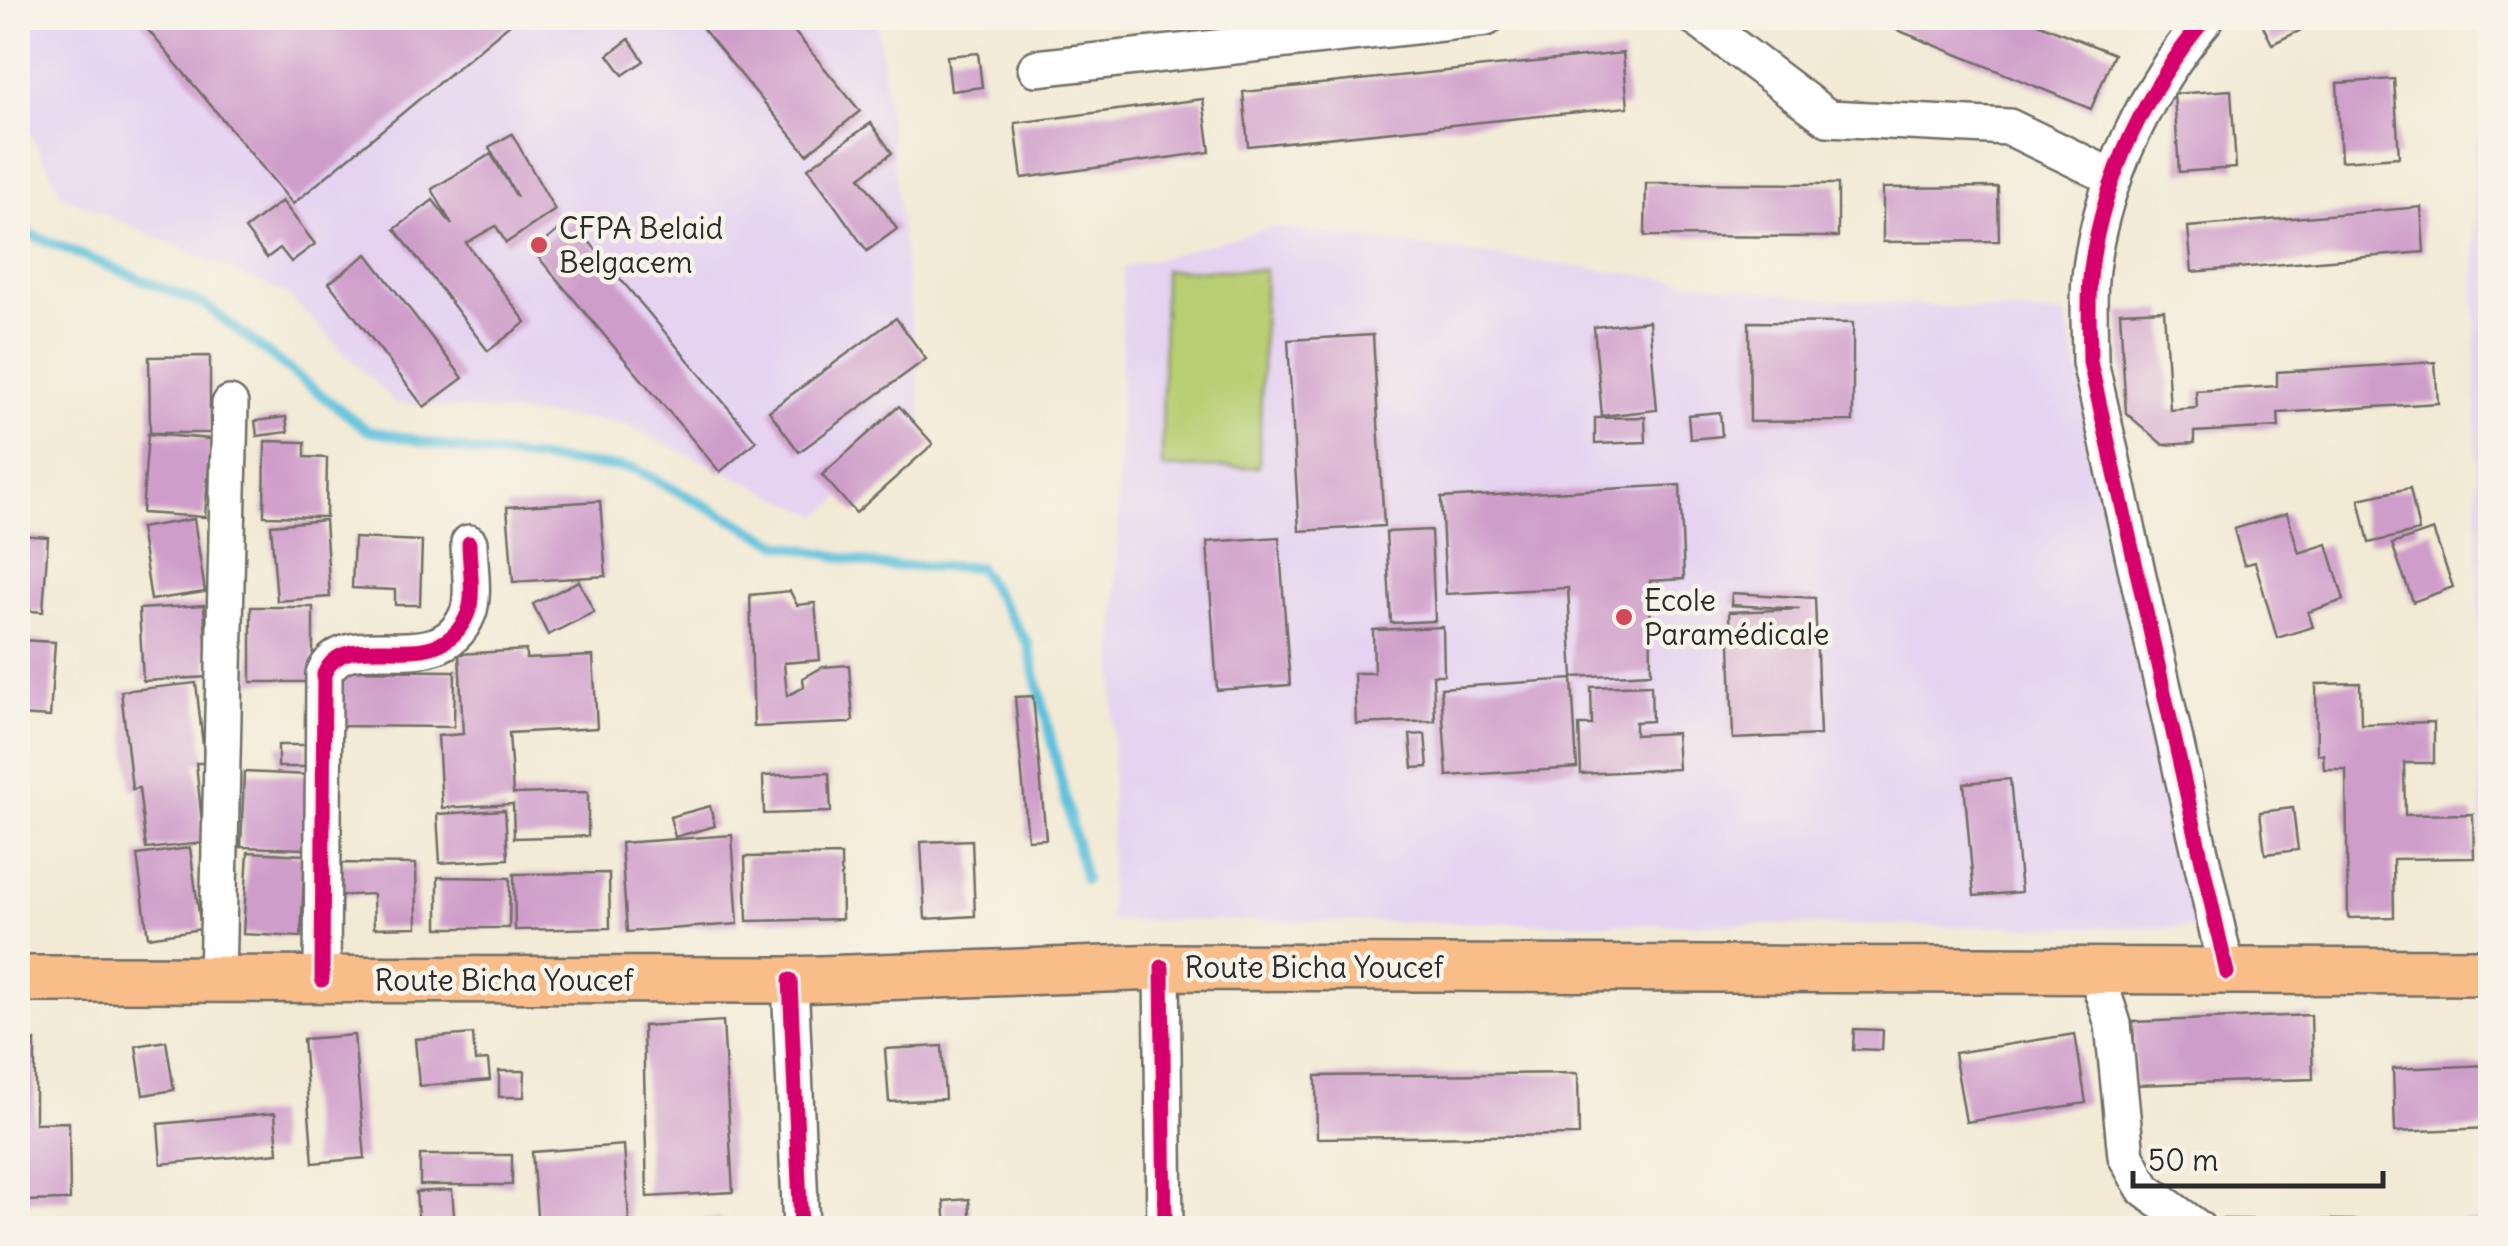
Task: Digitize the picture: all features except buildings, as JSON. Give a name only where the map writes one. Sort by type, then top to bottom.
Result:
[{"type":"main road","name":"Route Bicha Youcef","points":[[18,979],[790,980],[1162,966],[2490,972]]},
{"type":"street","points":[[1036,68],[1486,18]]},
{"type":"street","points":[[1696,18],[1828,118],[2008,127],[2114,178]]},
{"type":"street","points":[[2206,18],[2169,62],[2114,178],[2090,271],[2090,362],[2227,973]]},
{"type":"street","points":[[217,980],[230,404]]},
{"type":"street","points":[[322,980],[324,674],[332,657],[346,649],[405,651],[449,640],[470,611],[469,543]]},
{"type":"street","points":[[1162,966],[1165,1228]]},
{"type":"street","points":[[2096,972],[2113,1024],[2126,1156],[2144,1189],[2197,1228]]},
{"type":"street","points":[[790,980],[800,1228]]},
{"type":"shaded area","name":"CFPA Belaid Belgacem","points":[[18,18],[877,18],[924,429],[819,516],[619,422],[395,403],[286,294],[63,196],[18,109]]},
{"type":"shaded area","points":[[2490,129],[2490,924],[2481,924],[2474,144]]},
{"type":"shaded area","name":"Ecole Paramédicale","points":[[1272,227],[1824,299],[2066,315],[2198,928],[1109,920],[1123,268]]},
{"type":"green space","points":[[1164,270],[1265,270],[1259,467],[1162,468]]},
{"type":"waterway","points":[[18,224],[29,234],[205,305],[367,430],[479,453],[635,469],[779,544],[882,566],[978,567],[1028,644],[1085,880]]},
{"type":"cycle path","points":[[2206,18],[2147,103],[2117,168],[2097,235],[2090,280],[2090,362],[2227,973]]},
{"type":"cycle path","points":[[322,980],[324,674],[336,659],[352,652],[416,650],[436,645],[454,634],[470,606],[469,543]]},
{"type":"cycle path","points":[[1162,967],[1165,1228]]},
{"type":"cycle path","points":[[790,980],[801,1228]]},
{"type":"place","name":"CFPA Belaid Belgacem","points":[[539,245]]},
{"type":"place","name":"Ecole Paramédicale","points":[[1624,617]]}]
